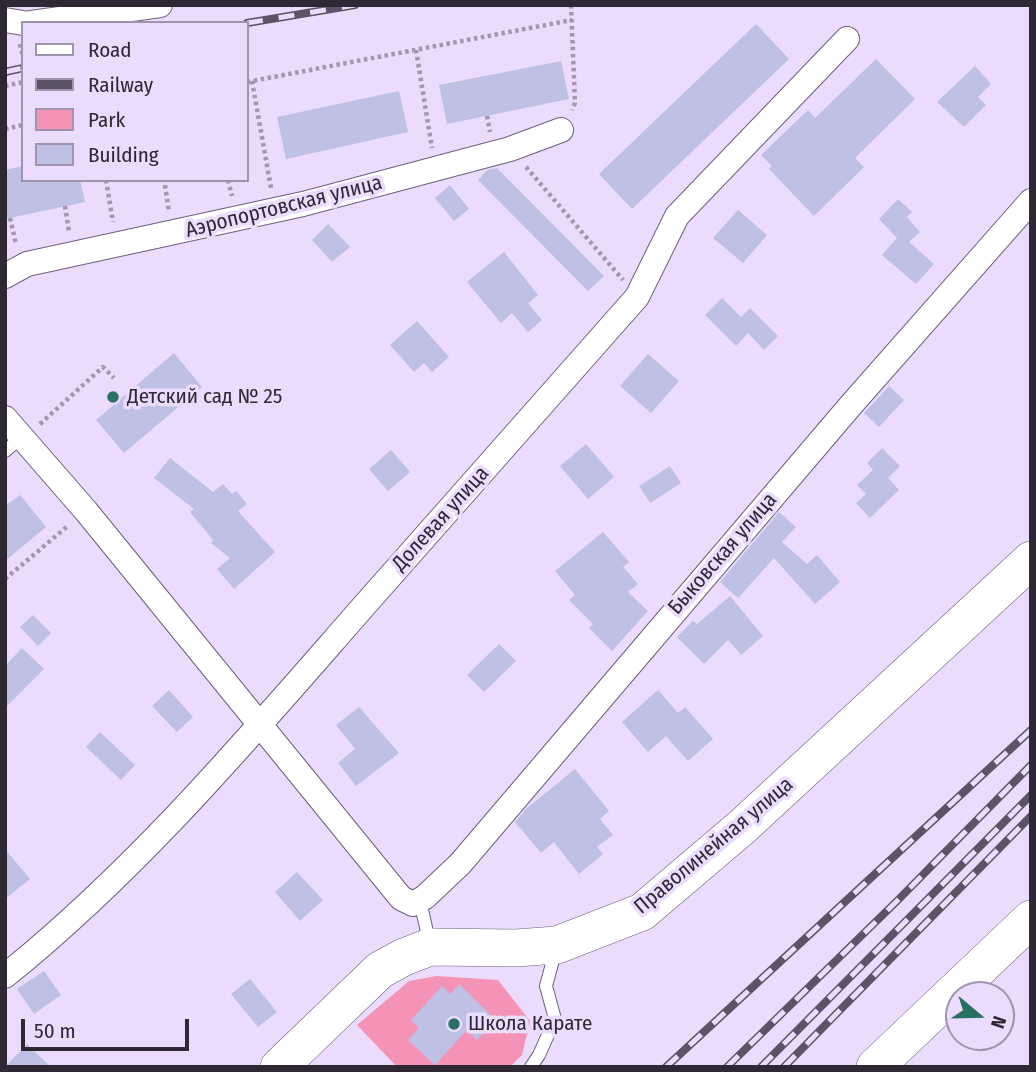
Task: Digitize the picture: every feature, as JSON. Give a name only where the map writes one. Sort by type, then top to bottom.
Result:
[{"type":"main road","name":"Праволинейная улица","points":[[279,1067],[380,970],[404,957],[430,947],[516,948],[557,945],[642,912],[742,827],[1031,560]]},
{"type":"main road","points":[[875,1067],[1031,919]]},
{"type":"street","points":[[39,21],[74,11],[160,5]]},
{"type":"street","name":"Долевая улица","points":[[5,976],[65,926],[135,860],[261,725],[637,297],[677,216],[847,39]]},
{"type":"street","name":"Аэропортовская улица","points":[[5,276],[27,264],[303,204],[510,149],[564,123]]},
{"type":"street","name":"Быковская улица","points":[[416,902],[460,863],[834,426],[1031,201]]},
{"type":"street","points":[[5,418],[14,444],[86,511],[401,898],[416,902]]},
{"type":"lane","points":[[416,902],[430,947]]},
{"type":"lane","points":[[531,1067],[555,1019],[546,986],[557,945]]},
{"type":"path","points":[[564,123],[575,103],[571,5]]},
{"type":"path","points":[[284,185],[271,188],[249,81],[572,20]]},
{"type":"path","points":[[416,50],[432,152],[444,150]]},
{"type":"path","points":[[510,149],[637,297]]},
{"type":"path","points":[[106,182],[114,222]]},
{"type":"path","points":[[219,199],[245,193]]},
{"type":"path","points":[[65,206],[69,232]]},
{"type":"path","points":[[158,213],[181,207]]},
{"type":"path","points":[[10,218],[16,244]]},
{"type":"path","points":[[103,225],[125,220]]},
{"type":"path","points":[[56,235],[80,230]]},
{"type":"path","points":[[5,246],[29,241]]},
{"type":"path","points":[[14,444],[103,367],[114,378]]},
{"type":"path","points":[[5,579],[86,511]]},
{"type":"green space","points":[[437,976],[498,980],[530,1021],[522,1055],[510,1067],[397,1067],[357,1025],[409,981]]},
{"type":"building","points":[[756,24],[789,59],[632,209],[599,174]]},
{"type":"building","points":[[876,59],[915,99],[855,158],[864,167],[814,216],[769,169],[772,166],[761,155],[808,110],[815,118]]},
{"type":"building","points":[[561,61],[569,99],[447,124],[439,85]]},
{"type":"building","points":[[975,66],[991,84],[978,97],[986,105],[964,127],[937,102]]},
{"type":"building","points":[[399,91],[408,132],[286,159],[277,117]]},
{"type":"building","points":[[21,166],[21,182],[80,182],[85,202],[5,219],[5,170]]},
{"type":"building","points":[[497,168],[604,276],[588,291],[478,180],[487,170]]},
{"type":"building","points":[[450,185],[469,209],[454,221],[435,198]]},
{"type":"building","points":[[898,199],[912,212],[907,217],[920,232],[909,242],[934,264],[916,284],[882,255],[897,238],[879,219]]},
{"type":"building","points":[[738,210],[767,235],[743,263],[713,238]]},
{"type":"building","points":[[328,224],[350,247],[332,262],[312,240]]},
{"type":"building","points":[[504,252],[538,295],[528,303],[542,320],[528,332],[512,313],[501,323],[467,282]]},
{"type":"building","points":[[722,298],[741,317],[750,308],[778,336],[764,350],[748,333],[736,346],[705,315]]},
{"type":"building","points":[[417,321],[449,357],[432,372],[424,363],[414,372],[390,345]]},
{"type":"building","points":[[174,353],[202,387],[124,453],[96,420]]},
{"type":"building","points":[[648,354],[679,381],[651,413],[620,386]]},
{"type":"building","points":[[889,386],[904,400],[879,427],[864,413]]},
{"type":"building","points":[[586,444],[614,477],[588,499],[560,466]]},
{"type":"building","points":[[882,448],[900,466],[888,478],[899,490],[870,518],[856,503],[866,494],[857,485],[873,470],[867,463]]},
{"type":"building","points":[[391,450],[410,472],[388,491],[369,469]]},
{"type":"building","points":[[170,458],[213,492],[223,484],[232,494],[236,491],[247,504],[238,511],[275,552],[234,589],[217,569],[230,558],[211,543],[213,540],[190,512],[194,509],[154,478]]},
{"type":"building","points":[[670,466],[681,483],[650,503],[639,486]]},
{"type":"building","points":[[20,495],[46,527],[5,561],[5,506]]},
{"type":"building","points":[[779,512],[796,527],[782,542],[807,564],[817,555],[840,582],[815,604],[774,558],[738,598],[720,582]]},
{"type":"building","points":[[603,532],[629,562],[623,567],[638,584],[628,592],[648,611],[612,651],[589,628],[593,624],[569,600],[575,595],[555,571]]},
{"type":"building","points":[[730,596],[763,636],[741,655],[728,640],[704,664],[677,637],[693,621],[697,624]]},
{"type":"building","points":[[33,615],[51,633],[38,646],[20,627]]},
{"type":"building","points":[[499,644],[516,661],[484,692],[467,675]]},
{"type":"building","points":[[22,648],[44,669],[5,708],[5,666]]},
{"type":"building","points":[[169,690],[193,717],[177,732],[152,706]]},
{"type":"building","points":[[658,690],[678,713],[685,707],[713,739],[688,761],[666,736],[648,752],[622,722]]},
{"type":"building","points":[[359,707],[399,753],[356,786],[338,763],[355,749],[336,725]]},
{"type":"building","points":[[100,732],[135,765],[121,780],[86,747]]},
{"type":"building","points":[[575,769],[609,811],[600,819],[613,835],[597,847],[603,854],[579,874],[554,842],[541,853],[515,822],[526,809]]},
{"type":"building","points":[[5,849],[30,879],[5,899]]},
{"type":"building","points":[[297,872],[323,900],[300,921],[275,892]]},
{"type":"building","points":[[44,971],[61,995],[34,1014],[17,989]]},
{"type":"building","points":[[250,979],[277,1012],[258,1027],[231,994]]},
{"type":"building","name":"Школа Карате","points":[[459,984],[496,1020],[477,1040],[467,1030],[435,1065],[408,1040],[419,1028],[411,1020],[442,986],[450,994]]},
{"type":"building","points":[[27,1044],[51,1067],[5,1067]]},
{"type":"railway","points":[[248,23],[355,5]]},
{"type":"railway","points":[[5,72],[21,68]]},
{"type":"railway","points":[[666,1067],[1031,730]]},
{"type":"railway","points":[[727,1067],[1031,765]]},
{"type":"railway","points":[[761,1067],[1031,795]]},
{"type":"railway","points":[[784,1067],[1031,816]]},
{"type":"place","name":"Детский сад № 25","points":[[113,397]]},
{"type":"place","name":"Школа Карате","points":[[454,1024]]}]
